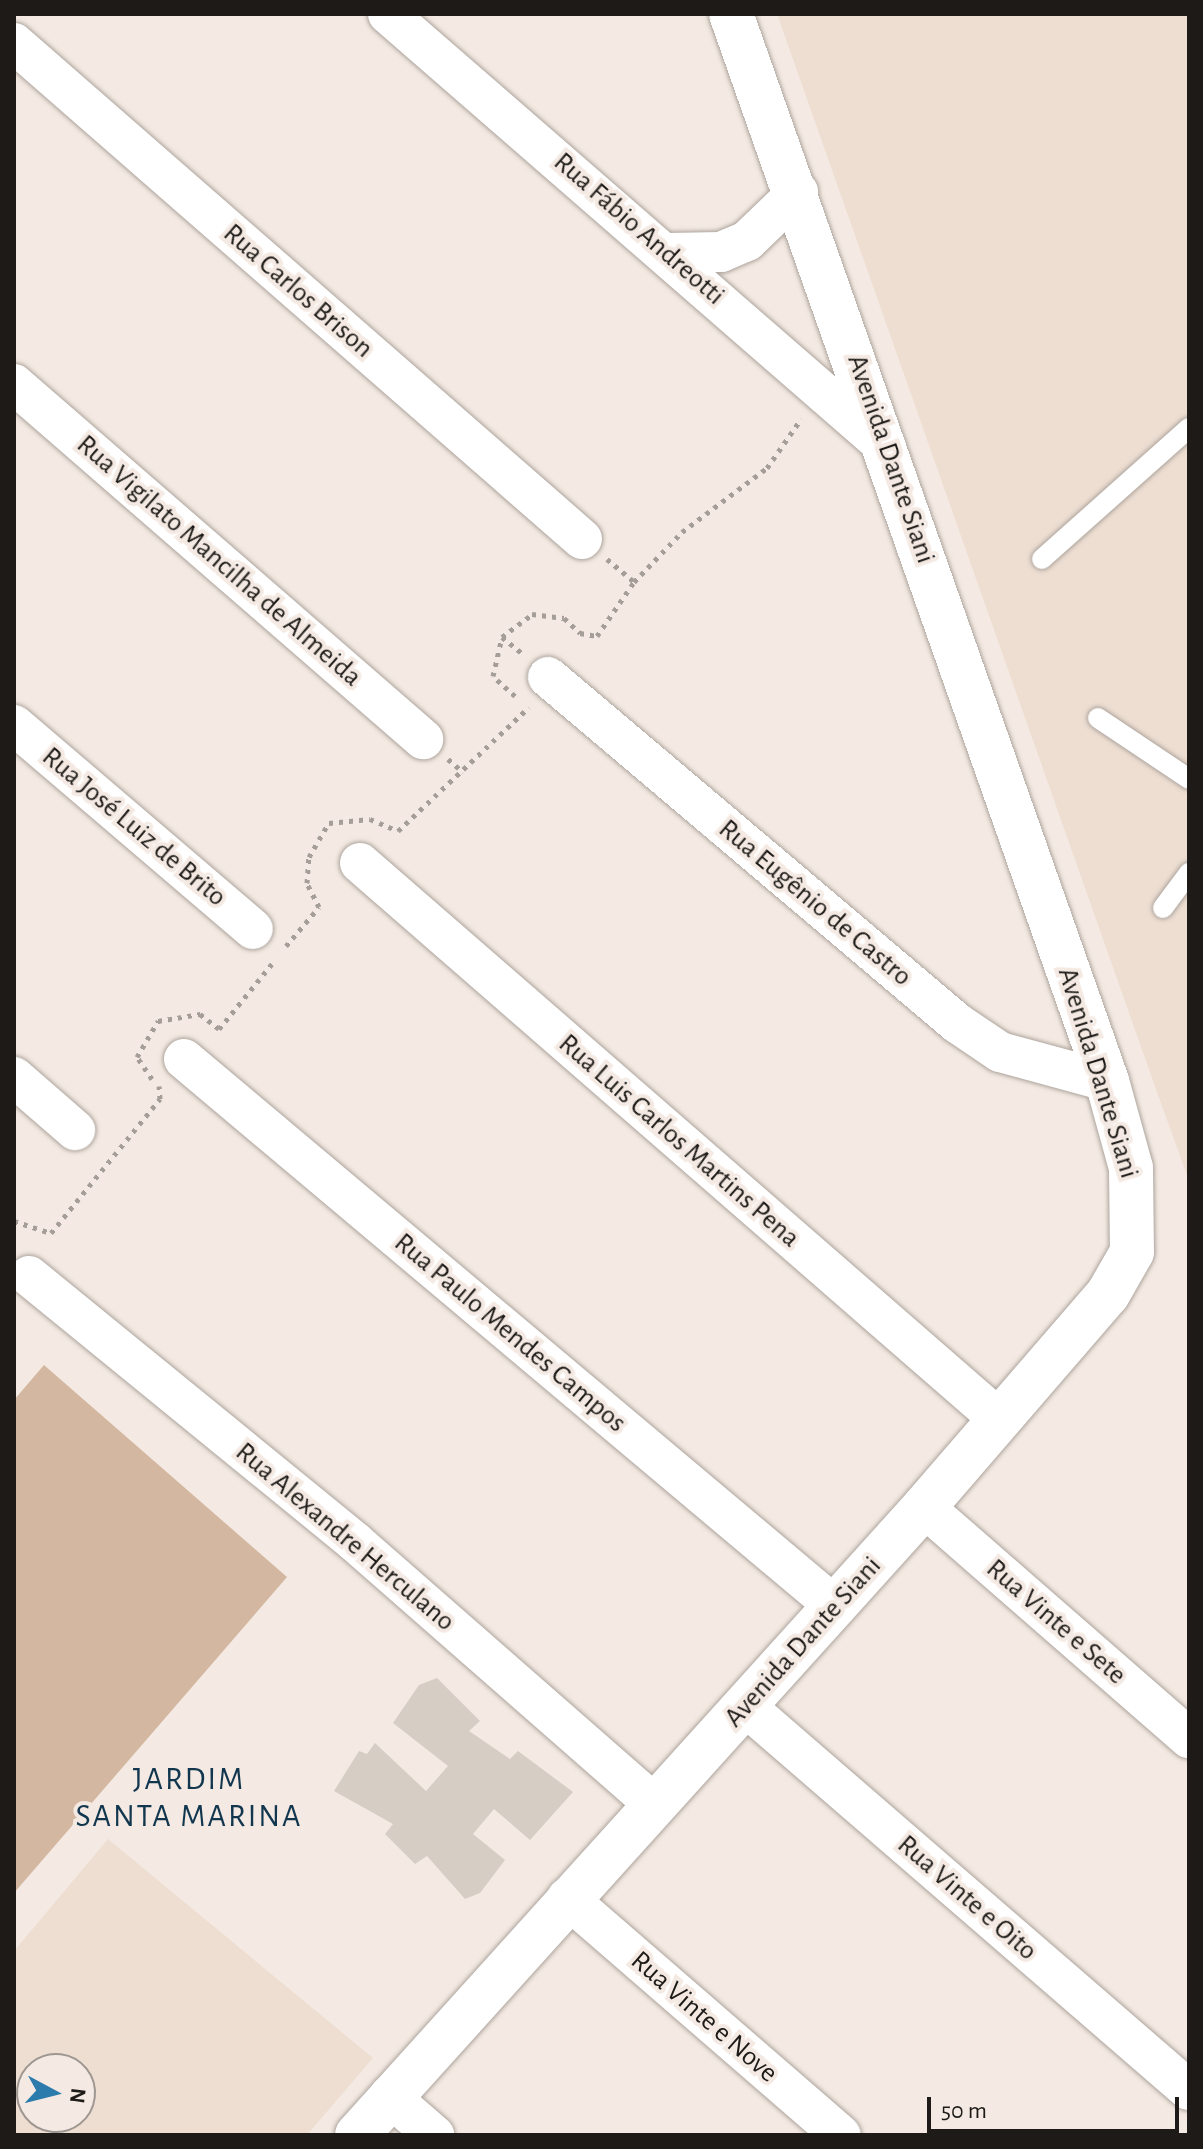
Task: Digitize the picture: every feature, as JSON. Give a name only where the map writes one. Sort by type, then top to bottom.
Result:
[{"type":"street","name":"Rua Fábio Andreotti","points":[[388,14],[668,253],[886,447]]},
{"type":"street","name":"Avenida Dante Siani","points":[[357,2135],[567,1898],[836,1607],[924,1507],[1108,1294],[1132,1252],[1131,1168],[1107,1081],[798,192],[731,14]]},
{"type":"street","name":"Rua Carlos Brison","points":[[14,43],[582,539]]},
{"type":"street","points":[[668,253],[721,252],[747,241],[798,192]]},
{"type":"street","name":"Rua Vigilato Mancilha de Almeida","points":[[14,384],[423,739]]},
{"type":"street","name":"Rua Eugênio de Castro","points":[[548,677],[957,1023],[1000,1052],[1107,1081]]},
{"type":"street","name":"Rua José Luiz de Brito","points":[[14,725],[253,929]]},
{"type":"street","name":"Rua Luis Carlos Martins Pena","points":[[360,863],[999,1419]]},
{"type":"street","name":"Rua Paulo Mendes Campos","points":[[184,1059],[836,1607]]},
{"type":"street","points":[[14,1077],[75,1130]]},
{"type":"street","name":"Rua Alexandre Herculano","points":[[29,1276],[356,1543],[655,1805]]},
{"type":"street","name":"Rua Vinte e Sete","points":[[924,1507],[1189,1738]]},
{"type":"street","name":"Rua Vinte e Oito","points":[[745,1706],[1189,2090]]},
{"type":"street","name":"Rua Vinte e Nove","points":[[567,1898],[841,2135]]},
{"type":"street","points":[[389,2096],[434,2135]]},
{"type":"lane","points":[[1042,559],[1189,428]]},
{"type":"lane","points":[[1098,718],[1189,779]]},
{"type":"lane","points":[[1163,908],[1189,873]]},
{"type":"path","points":[[14,1221],[51,1233],[160,1099],[161,1087],[137,1057],[158,1021],[200,1014],[219,1029],[319,907],[307,883],[309,857],[329,823],[370,819],[398,831],[529,708],[493,676],[502,637],[532,614],[564,618],[580,633],[597,636],[619,599],[682,532],[767,468],[822,390]]},
{"type":"shaded area","points":[[777,14],[1189,14],[1189,1181],[1153,1081]]},
{"type":"shaded area","points":[[44,1365],[287,1577],[14,1893],[14,1400]]},
{"type":"shaded area","points":[[108,1839],[373,2058],[307,2135],[14,2135],[14,1951]]},
{"type":"building","points":[[437,1678],[480,1721],[469,1731],[510,1759],[518,1751],[573,1792],[530,1840],[494,1809],[473,1834],[505,1860],[480,1893],[465,1899],[427,1856],[415,1864],[385,1834],[393,1824],[334,1791],[359,1751],[367,1754],[375,1743],[426,1791],[448,1766],[393,1723],[419,1685]]},
{"type":"district","name":"JARDIM SANTA MARINA","points":[[189,1798]]}]
